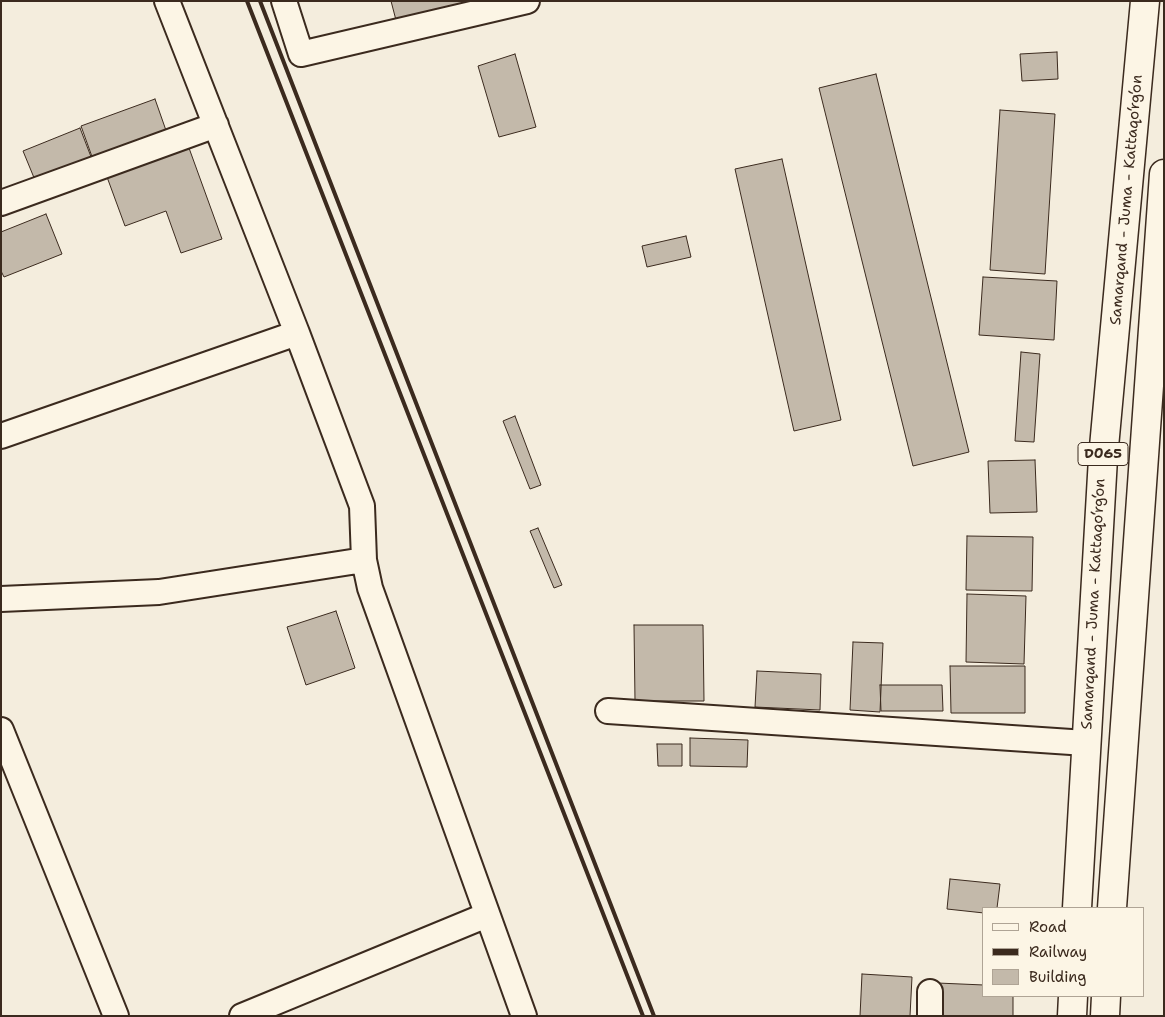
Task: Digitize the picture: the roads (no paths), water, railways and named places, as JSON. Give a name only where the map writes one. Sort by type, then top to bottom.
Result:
[{"type":"main road","name":"Samarqand - Juma - Kattaqo‘rg‘on","points":[[1078,907],[1103,458],[1145,1]]},
{"type":"main road","name":"D065","points":[[1112,907],[1142,464],[1156,365],[1164,174]]},
{"type":"main road","points":[[1103,458],[1142,464]]},
{"type":"main road","points":[[1092,644],[1129,647]]},
{"type":"main road","points":[[1072,1016],[1073,997]]},
{"type":"main road","points":[[1105,1016],[1106,997]]},
{"type":"street","points":[[167,1],[297,333],[362,506],[364,560],[370,588],[524,1016]]},
{"type":"street","points":[[284,1],[301,54],[496,5],[527,1]]},
{"type":"street","points":[[1,203],[216,125]]},
{"type":"street","points":[[1,436],[297,333]]},
{"type":"street","points":[[1,599],[160,592],[364,560]]},
{"type":"street","points":[[608,711],[1086,743]]},
{"type":"street","points":[[1,730],[116,1016]]},
{"type":"street","points":[[242,1016],[487,915]]},
{"type":"street","points":[[930,992],[930,1016]]},
{"type":"railway","points":[[247,1],[643,1016]]},
{"type":"railway","points":[[260,1],[654,1016]]}]
